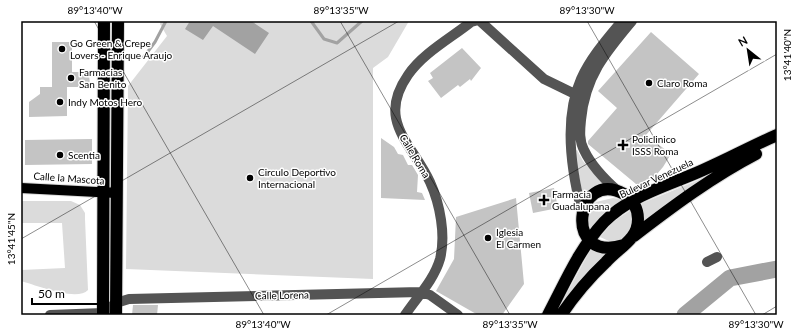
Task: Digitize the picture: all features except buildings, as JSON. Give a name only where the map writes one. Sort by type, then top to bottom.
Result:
[{"type":"highway","points":[[103,314],[104,21]]},
{"type":"highway","points":[[116,309],[118,21]]},
{"type":"highway","name":"Bulevar Venezuela","points":[[548,315],[589,239],[610,217],[632,201],[777,135]]},
{"type":"highway","points":[[561,315],[592,276],[628,240],[714,177],[777,143]]},
{"type":"highway","points":[[610,190],[619,192],[632,201],[638,219],[628,240],[608,247],[598,245],[589,239],[582,227],[582,212],[589,200],[596,194],[610,190]]},
{"type":"main road","name":"Calle la Mascota","points":[[21,188],[116,193]]},
{"type":"street","name":"Calle Roma","points":[[405,315],[432,277],[440,258],[442,236],[440,213],[430,180],[405,143],[398,126],[396,108],[400,89],[409,74],[427,56],[471,22],[475,21]]},
{"type":"street","points":[[480,21],[544,79],[579,96]]},
{"type":"street","points":[[582,212],[572,164],[571,132],[579,96],[590,63],[601,45],[622,21]]},
{"type":"street","points":[[619,192],[593,166],[582,146],[579,96],[598,64],[632,21]]},
{"type":"street","points":[[706,262],[717,257]]},
{"type":"street","name":"Calle Lorena","points":[[103,314],[116,309],[129,299],[420,292],[430,295],[458,315]]},
{"type":"street","points":[[50,315],[103,314]]},
{"type":"shaded area","name":"Circulo Deportivo Internacional","points":[[161,21],[409,21],[388,57],[373,68],[373,279],[126,269],[128,86],[167,36],[160,24]]},
{"type":"shaded area","points":[[190,21],[251,21],[269,33],[255,54],[213,26],[203,40],[185,29]]},
{"type":"shaded area","points":[[577,150],[583,161],[607,188],[584,200],[574,151]]},
{"type":"shaded area","points":[[723,170],[642,226],[640,204]]},
{"type":"shaded area","points":[[613,198],[619,199],[624,203],[592,230],[588,219],[589,212],[596,202]]},
{"type":"shaded area","points":[[21,201],[71,201],[80,205],[85,213],[88,290],[83,293],[75,294],[56,292],[21,281],[21,270],[65,268],[62,223],[21,223]]},
{"type":"shaded area","points":[[631,210],[633,225],[624,240],[611,242],[600,237],[614,221]]},
{"type":"shaded area","points":[[592,247],[611,251],[556,313]]},
{"type":"waterway","points":[[143,58],[155,42],[166,21]]},
{"type":"waterway","points":[[311,21],[324,39],[337,43],[362,21]]},
{"type":"waterway","points":[[685,315],[730,278],[777,269]]},
{"type":"place","name":"Go Green & Crepe Lovers - Enrique Araujo","points":[[62,49]]},
{"type":"place","name":"Farmacias San Benito","points":[[71,78]]},
{"type":"place","name":"Claro Roma","points":[[649,83]]},
{"type":"place","name":"Indy Motos Hero","points":[[60,102]]},
{"type":"place","name":"Policlinico ISSS Roma","points":[[623,145]]},
{"type":"place","name":"Scentia","points":[[60,155]]},
{"type":"place","name":"Circulo Deportivo Internacional","points":[[250,178]]},
{"type":"place","name":"Farmacia Guadalupana","points":[[544,200]]},
{"type":"place","name":"Iglesia El Carmen","points":[[488,238]]}]
